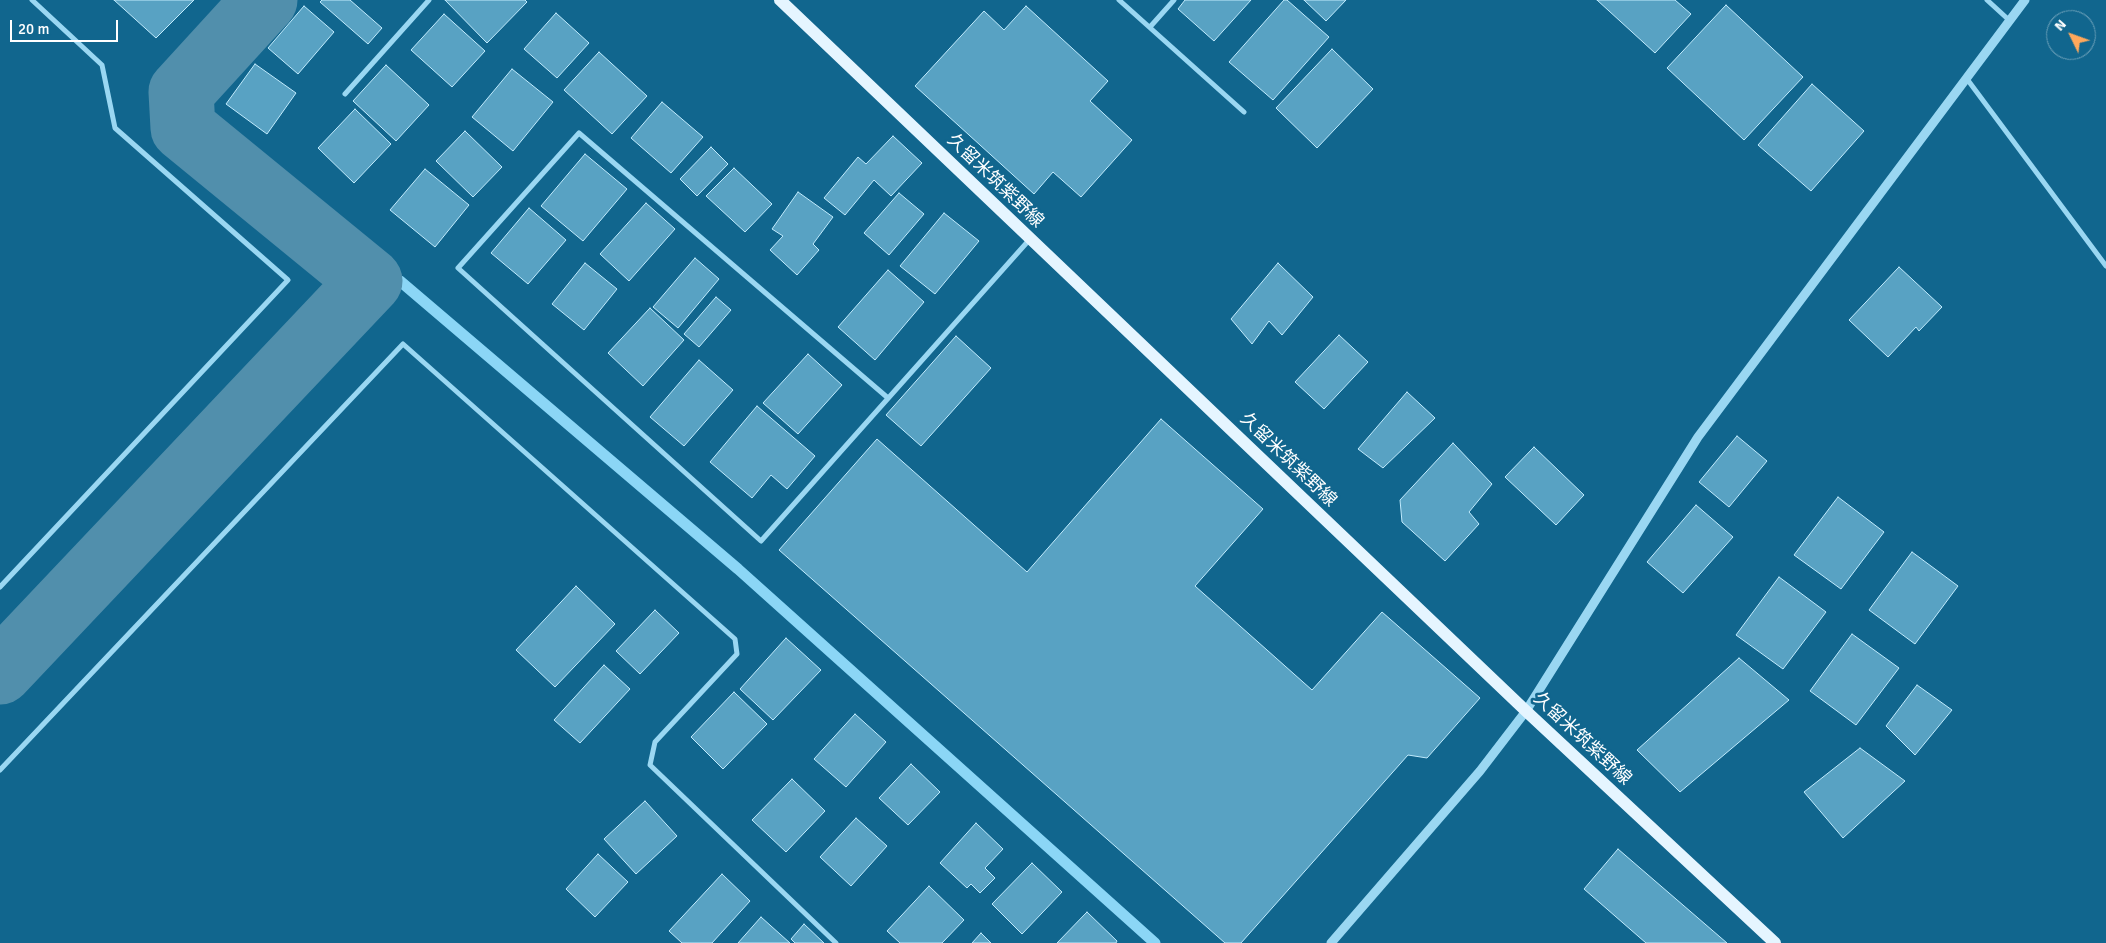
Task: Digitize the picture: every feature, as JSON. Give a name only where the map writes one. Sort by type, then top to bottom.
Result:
[{"type":"main road","name":"久留米筑紫野線","points":[[780,0],[1526,712],[1775,943]]},
{"type":"street","points":[[0,587],[288,280],[115,128],[102,65],[32,0]]},
{"type":"street","points":[[345,94],[429,0]]},
{"type":"street","points":[[1120,0],[1244,112]]},
{"type":"street","points":[[1150,27],[1174,0]]},
{"type":"street","points":[[1986,0],[2010,21]]},
{"type":"street","points":[[1331,943],[1480,771],[1526,712],[1698,437],[2025,0]]},
{"type":"street","points":[[1967,79],[2106,266]]},
{"type":"street","points":[[888,398],[579,133],[458,268],[761,541],[888,398],[1030,238]]},
{"type":"street","points":[[0,770],[403,344],[735,638],[737,654],[655,742],[650,765],[836,943]]},
{"type":"building","points":[[114,0],[194,0],[156,38]]},
{"type":"building","points":[[322,0],[350,0],[382,28],[368,44],[320,2]]},
{"type":"building","points":[[445,0],[525,0],[527,2],[487,43]]},
{"type":"building","points":[[1185,0],[1251,0],[1214,41],[1178,9]]},
{"type":"building","points":[[1284,0],[1287,0],[1329,37],[1273,100],[1229,62]]},
{"type":"building","points":[[1304,0],[1346,0],[1326,21]]},
{"type":"building","points":[[1597,0],[1675,0],[1691,14],[1655,53]]},
{"type":"building","points":[[1726,5],[1803,77],[1744,140],[1667,68]]},
{"type":"building","points":[[304,6],[334,32],[298,74],[268,48]]},
{"type":"building","points":[[1026,6],[1108,81],[1090,101],[1132,140],[1081,197],[1053,172],[1034,194],[915,86],[984,11],[1004,30]]},
{"type":"building","points":[[556,13],[589,43],[557,78],[524,49]]},
{"type":"building","points":[[444,14],[485,51],[452,87],[411,50]]},
{"type":"building","points":[[1332,49],[1373,89],[1317,148],[1276,108]]},
{"type":"building","points":[[599,52],[647,96],[612,134],[564,90]]},
{"type":"building","points":[[255,64],[296,93],[267,134],[226,104]]},
{"type":"building","points":[[386,65],[429,105],[396,141],[353,101]]},
{"type":"building","points":[[512,69],[553,102],[513,151],[472,117]]},
{"type":"building","points":[[1812,84],[1864,131],[1811,191],[1758,145]]},
{"type":"building","points":[[662,102],[703,137],[671,173],[631,138]]},
{"type":"building","points":[[355,109],[391,144],[354,183],[318,148]]},
{"type":"building","points":[[465,131],[502,167],[473,197],[436,161]]},
{"type":"building","points":[[893,136],[922,163],[891,196],[874,180],[845,215],[824,198],[858,157],[866,164]]},
{"type":"building","points":[[711,147],[728,164],[697,196],[680,179]]},
{"type":"building","points":[[585,154],[627,189],[583,241],[541,206]]},
{"type":"building","points":[[734,168],[772,204],[745,232],[706,196]]},
{"type":"building","points":[[425,169],[469,205],[435,247],[390,210]]},
{"type":"building","points":[[798,192],[833,217],[813,244],[819,250],[797,275],[770,250],[783,236],[772,229]]},
{"type":"building","points":[[899,193],[924,214],[889,255],[864,233]]},
{"type":"building","points":[[646,203],[675,229],[629,281],[600,254]]},
{"type":"building","points":[[529,208],[566,240],[528,284],[491,253]]},
{"type":"building","points":[[944,213],[979,241],[935,294],[900,266]]},
{"type":"building","points":[[695,258],[719,279],[678,328],[653,307]]},
{"type":"building","points":[[585,263],[617,289],[584,330],[552,304]]},
{"type":"building","points":[[1278,263],[1313,297],[1282,335],[1269,321],[1252,344],[1231,319]]},
{"type":"building","points":[[1899,267],[1942,307],[1919,331],[1916,327],[1888,357],[1849,320]]},
{"type":"building","points":[[888,270],[924,302],[875,360],[838,327]]},
{"type":"building","points":[[716,297],[731,310],[699,347],[684,334]]},
{"type":"building","points":[[650,308],[684,340],[643,386],[608,353]]},
{"type":"building","points":[[1339,335],[1368,362],[1324,409],[1295,382]]},
{"type":"building","points":[[956,336],[991,368],[921,446],[886,415]]},
{"type":"building","points":[[808,354],[842,385],[798,434],[763,403]]},
{"type":"building","points":[[699,360],[733,390],[684,446],[650,417]]},
{"type":"building","points":[[1407,392],[1435,418],[1383,468],[1358,449]]},
{"type":"building","points":[[757,406],[815,456],[787,489],[771,475],[752,498],[710,462]]},
{"type":"building","points":[[1161,419],[1263,509],[1195,586],[1312,690],[1382,612],[1480,698],[1427,758],[1408,755],[1241,943],[1225,943],[779,550],[877,439],[1027,572]]},
{"type":"building","points":[[1737,436],[1767,461],[1729,507],[1699,482]]},
{"type":"building","points":[[1453,443],[1492,484],[1469,512],[1479,524],[1445,561],[1402,522],[1400,500]]},
{"type":"building","points":[[1534,447],[1584,495],[1556,525],[1505,477]]},
{"type":"building","points":[[1838,497],[1884,532],[1841,589],[1794,555]]},
{"type":"building","points":[[1696,505],[1733,537],[1683,593],[1647,562]]},
{"type":"building","points":[[1912,552],[1958,586],[1915,644],[1869,610]]},
{"type":"building","points":[[1779,577],[1826,612],[1783,669],[1736,635]]},
{"type":"building","points":[[576,586],[615,624],[555,687],[516,650]]},
{"type":"building","points":[[655,610],[679,633],[640,674],[616,651]]},
{"type":"building","points":[[1852,634],[1899,668],[1856,725],[1810,691]]},
{"type":"building","points":[[786,638],[821,670],[773,720],[740,689]]},
{"type":"building","points":[[1739,658],[1789,700],[1680,792],[1637,750]]},
{"type":"building","points":[[604,665],[630,689],[580,743],[554,720]]},
{"type":"building","points":[[1917,685],[1952,710],[1915,755],[1886,726]]},
{"type":"building","points":[[734,692],[767,724],[723,769],[691,737]]},
{"type":"building","points":[[855,714],[886,742],[846,787],[814,759]]},
{"type":"building","points":[[1860,748],[1905,781],[1843,838],[1804,792]]},
{"type":"building","points":[[911,764],[940,792],[908,825],[879,798]]},
{"type":"building","points":[[792,779],[825,811],[786,852],[752,820]]},
{"type":"building","points":[[645,801],[677,836],[636,874],[604,839]]},
{"type":"building","points":[[856,818],[887,846],[851,886],[820,857]]},
{"type":"building","points":[[976,823],[1003,849],[985,868],[995,878],[980,893],[971,884],[967,888],[940,863]]},
{"type":"building","points":[[1618,849],[1727,943],[1646,943],[1584,889]]},
{"type":"building","points":[[598,854],[628,882],[595,917],[566,889]]},
{"type":"building","points":[[1032,863],[1062,892],[1022,934],[992,904]]},
{"type":"building","points":[[722,874],[750,901],[712,943],[682,943],[669,931]]},
{"type":"building","points":[[929,886],[964,920],[942,943],[900,943],[887,931]]},
{"type":"building","points":[[1087,912],[1117,941],[1116,943],[1057,943]]},
{"type":"building","points":[[761,917],[790,943],[738,943]]},
{"type":"building","points":[[804,924],[824,943],[795,943],[791,939]]},
{"type":"building","points":[[981,933],[991,943],[972,943]]},
{"type":"waterway","points":[[0,672],[370,281],[183,128],[181,92],[265,0]]},
{"type":"waterway","points":[[370,281],[400,281],[738,569],[1155,943]]}]
